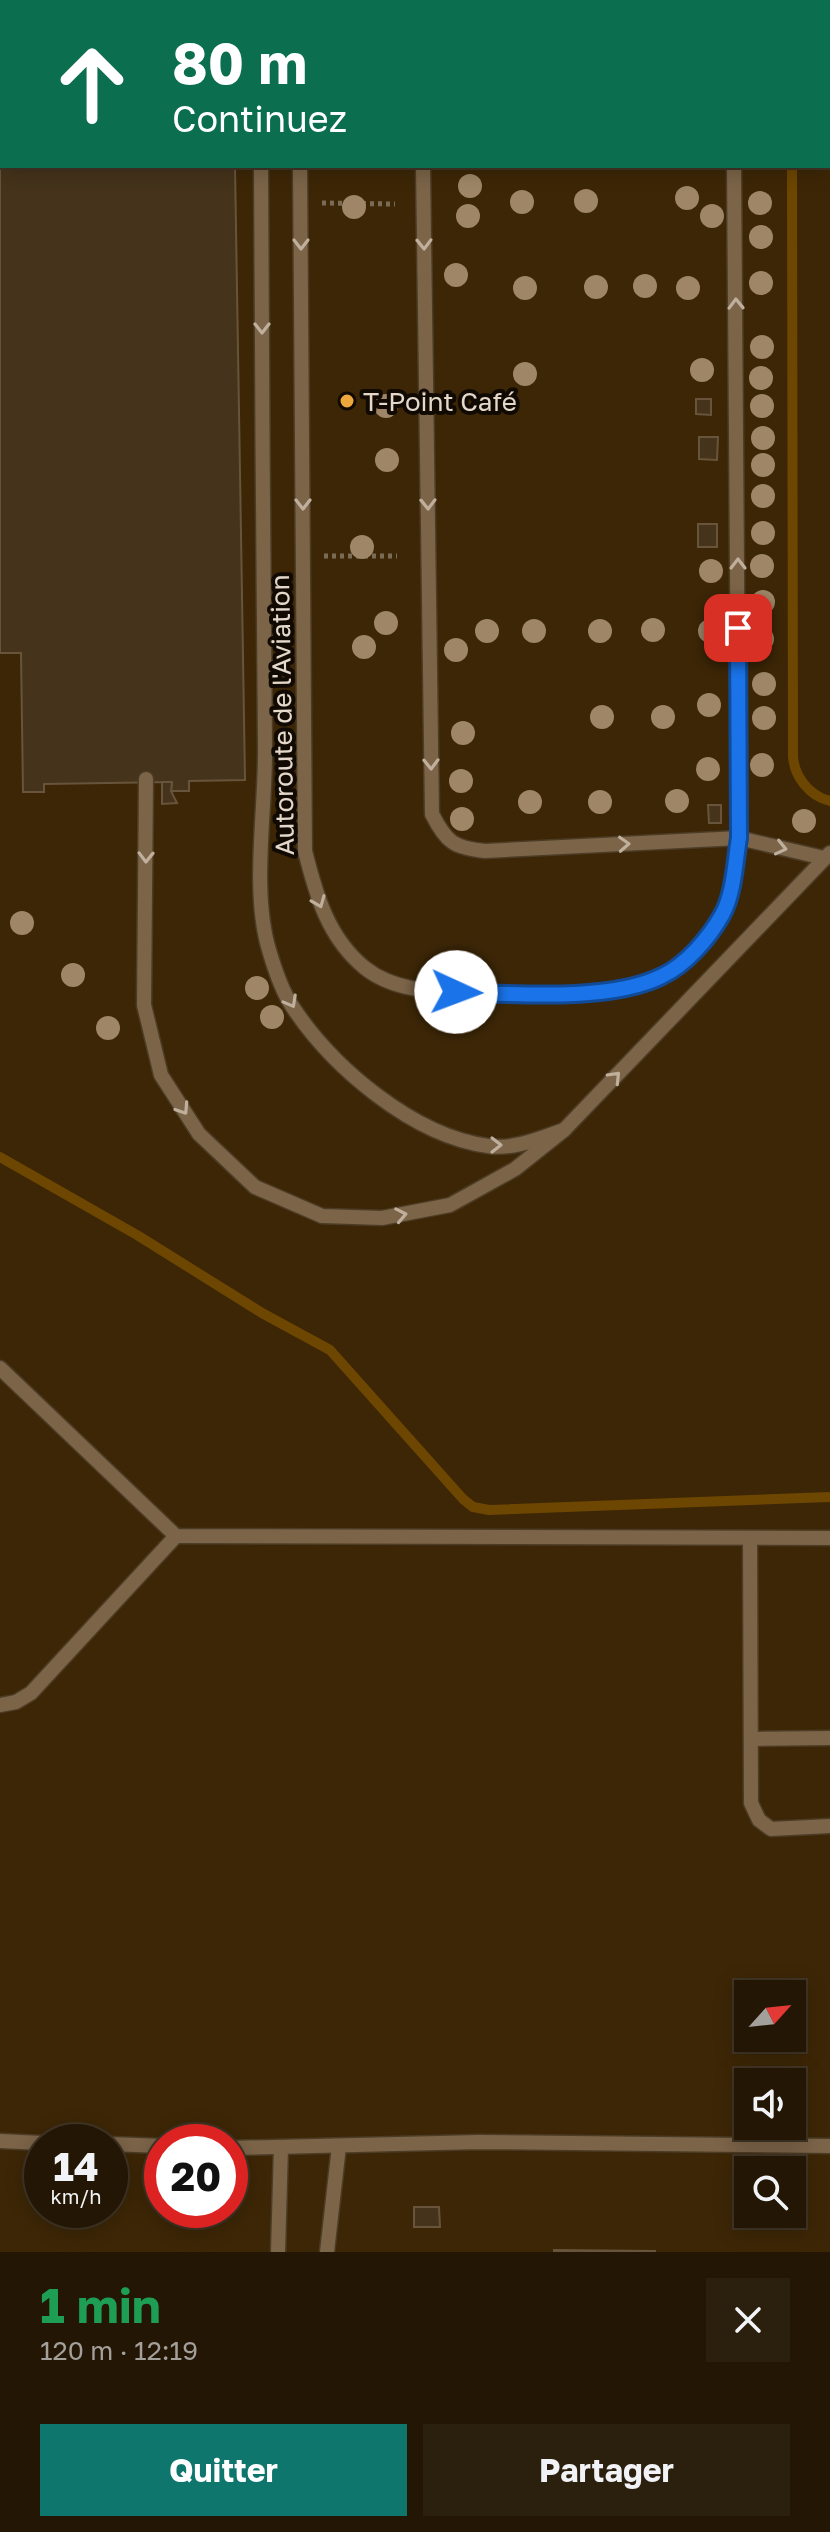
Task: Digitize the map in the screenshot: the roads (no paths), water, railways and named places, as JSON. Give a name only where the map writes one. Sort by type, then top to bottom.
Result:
[{"type":"lane","points":[[261,168],[266,787],[259,911],[269,952],[290,1004],[334,1059],[413,1120],[457,1139],[490,1147],[520,1144],[564,1130]]},
{"type":"lane","name":"Autoroute de l'Aviation","points":[[300,168],[305,851],[317,902],[343,946],[374,974],[393,986],[551,995],[623,988],[663,976],[696,950],[723,914],[734,871],[739,838],[734,168]]},
{"type":"lane","points":[[423,168],[432,814],[442,834],[460,848],[485,851],[739,838],[827,855]]},
{"type":"lane","points":[[146,779],[144,1005],[161,1075],[199,1134],[255,1187],[322,1216],[382,1218],[450,1205],[515,1169],[564,1130],[827,855]]},
{"type":"lane","points":[[1,1371],[176,1536],[830,1538]]},
{"type":"lane","points":[[0,1705],[16,1702],[31,1693],[176,1536]]},
{"type":"lane","points":[[750,1539],[751,1803],[759,1820],[771,1829],[830,1826]]},
{"type":"lane","points":[[752,1739],[830,1738]]},
{"type":"lane","points":[[0,2141],[24,2142]]},
{"type":"lane","points":[[248,2148],[479,2142],[830,2146]]},
{"type":"lane","points":[[327,2252],[339,2146]]},
{"type":"lane","points":[[278,2252],[281,2147]]},
{"type":"waterway","points":[[792,168],[793,756],[796,771],[804,784],[816,795],[830,801]]},
{"type":"waterway","points":[[0,1157],[330,1350],[473,1507],[489,1510],[830,1497]]},
{"type":"place","name":"T-Point Café","points":[[347,401]]}]
